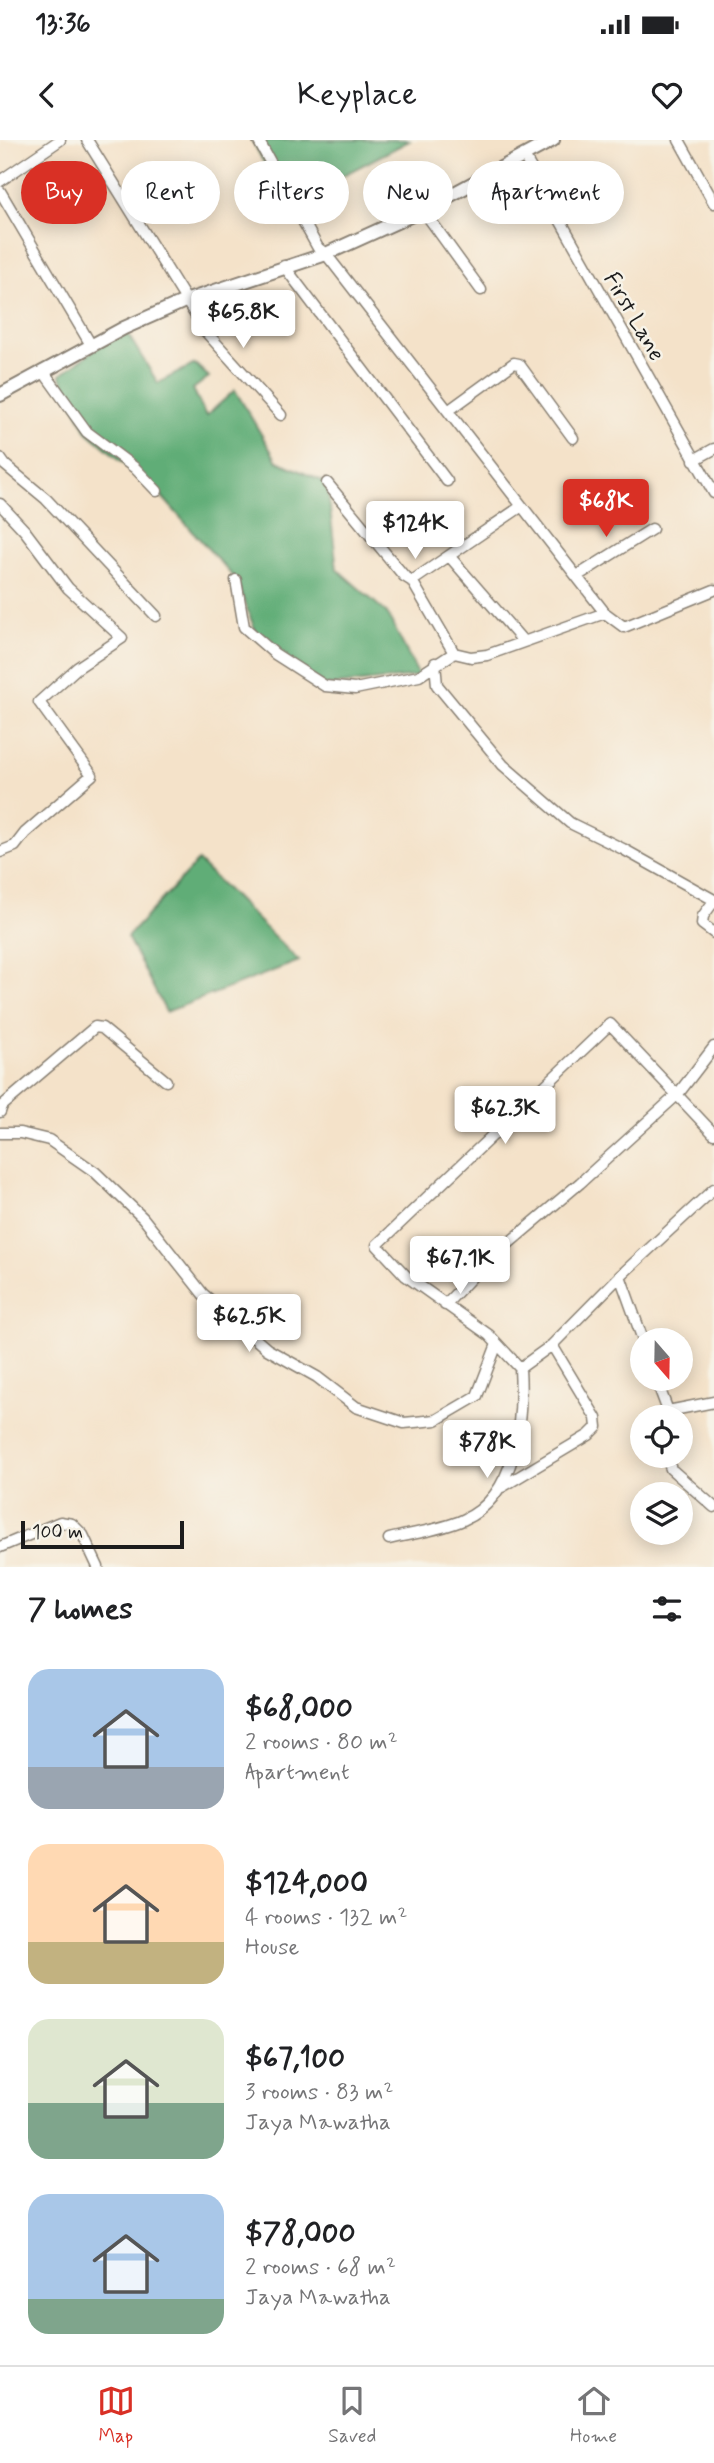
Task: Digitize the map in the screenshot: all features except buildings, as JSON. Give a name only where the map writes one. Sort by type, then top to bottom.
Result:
[{"type":"street","points":[[0,181],[60,140]]},
{"type":"street","points":[[87,140],[205,332],[281,415]]},
{"type":"street","points":[[258,140],[318,248],[326,254],[605,613],[624,627],[714,590]]},
{"type":"street","points":[[453,194],[553,140]]},
{"type":"street","points":[[679,140],[714,203]]},
{"type":"street","name":"First Lane","points":[[524,156],[714,494]]},
{"type":"street","points":[[0,191],[91,345]]},
{"type":"street","points":[[0,395],[91,345],[185,302],[326,254],[392,224]]},
{"type":"street","points":[[433,224],[481,290]]},
{"type":"street","points":[[285,266],[447,481]]},
{"type":"street","points":[[448,411],[514,363],[519,364],[573,438]]},
{"type":"street","points":[[43,371],[88,432],[135,468],[157,491]]},
{"type":"street","points":[[694,460],[714,449]]},
{"type":"street","points":[[0,458],[46,499],[156,616]]},
{"type":"street","points":[[327,483],[404,576],[412,581],[454,653]]},
{"type":"street","points":[[0,504],[25,531],[68,588],[122,638],[77,668],[39,702],[92,775],[25,833],[15,846],[0,852]]},
{"type":"street","points":[[412,581],[522,506]]},
{"type":"street","points":[[577,576],[652,529]]},
{"type":"street","points":[[450,557],[523,642]]},
{"type":"street","points":[[236,580],[244,627],[275,654],[325,686],[355,689],[419,676],[454,653],[471,657],[487,654],[605,613]]},
{"type":"street","points":[[435,663],[438,685],[503,765],[570,822],[714,901],[703,916],[702,924],[714,933]]},
{"type":"street","points":[[502,1487],[516,1442],[522,1407],[520,1368],[489,1335],[406,1276],[377,1245],[610,1024],[714,1134]]},
{"type":"street","points":[[0,1111],[95,1027],[102,1028],[166,1081]]},
{"type":"street","points":[[445,1305],[484,1264],[580,1183],[677,1094],[714,1047]]},
{"type":"street","points":[[0,1133],[20,1133],[49,1140],[95,1172],[143,1218],[203,1294],[267,1349],[317,1377],[356,1407],[404,1423],[436,1420],[477,1396],[497,1344]]},
{"type":"street","points":[[520,1368],[552,1345],[620,1276],[714,1189]]},
{"type":"street","points":[[620,1276],[639,1328]]},
{"type":"street","points":[[389,1539],[460,1522],[477,1513],[502,1487],[589,1435],[597,1427],[596,1418],[552,1345]]},
{"type":"street","points":[[693,1408],[714,1402]]},
{"type":"street","points":[[671,1468],[714,1507]]},
{"type":"street","points":[[0,1548],[60,1522],[72,1524],[83,1535],[98,1567]]},
{"type":"green space","points":[[252,140],[411,140],[371,161],[363,161],[363,165],[349,172],[349,161],[263,161]]},
{"type":"green space","points":[[124,328],[158,383],[195,364],[209,377],[193,389],[206,416],[235,390],[277,461],[327,483],[337,569],[387,613],[419,676],[325,686],[259,640],[236,580],[157,491],[87,432],[60,375]]},
{"type":"green space","points":[[198,861],[299,961],[166,1012],[127,937]]}]
